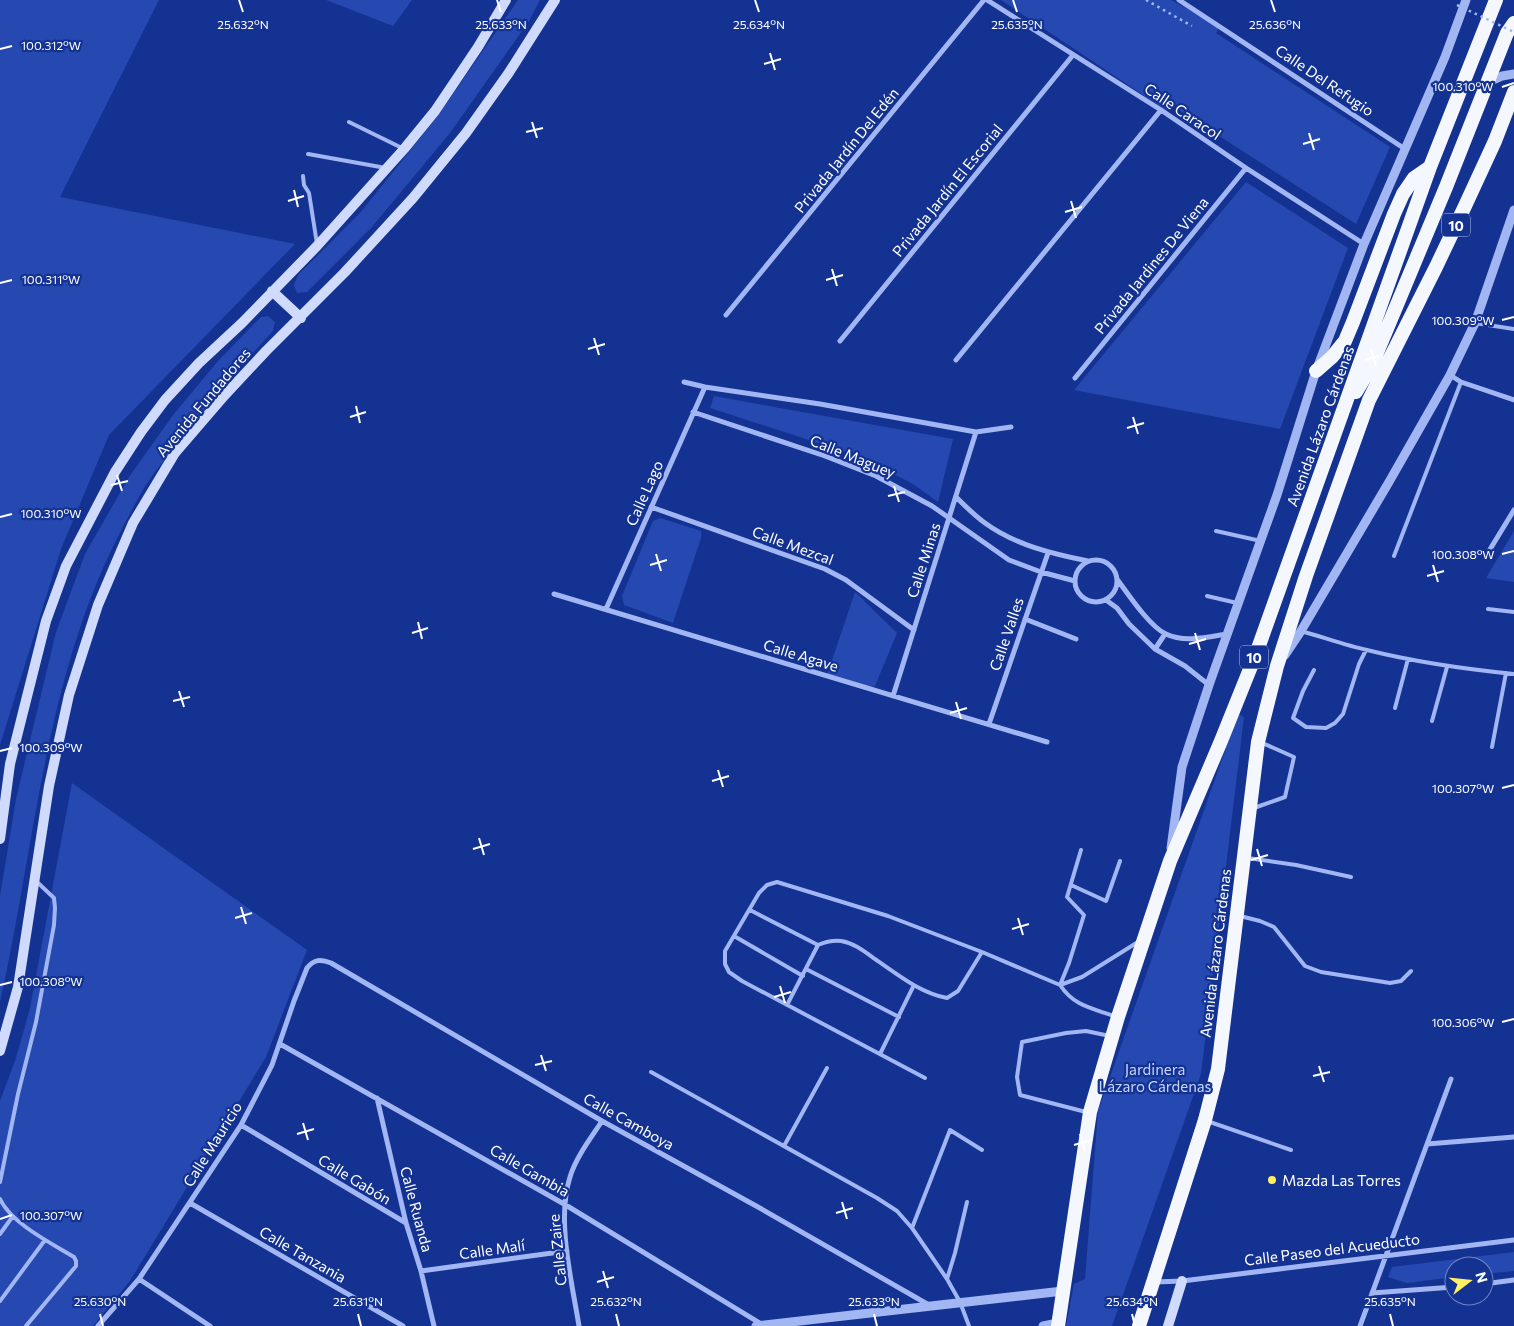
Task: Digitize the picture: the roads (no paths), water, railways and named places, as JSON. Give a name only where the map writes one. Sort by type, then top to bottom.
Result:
[{"type":"highway","name":"Avenida Lázaro Cárdenas","points":[[1058,1325],[1090,1112],[1118,1017],[1170,861],[1256,654],[1430,167],[1496,0]]},
{"type":"highway","points":[[1338,424],[1371,367],[1507,33],[1514,23]]},
{"type":"highway","name":"Avenida Lázaro Cárdenas","points":[[1142,1322],[1205,1120],[1218,1069],[1235,916],[1258,742],[1277,666],[1306,576],[1369,400],[1465,206],[1495,142],[1514,92]]},
{"type":"highway","points":[[1316,371],[1332,357],[1345,341],[1403,194],[1414,178],[1430,167]]},
{"type":"main road","name":"Avenida Fundadores","points":[[0,839],[10,764],[46,621],[70,558],[115,472],[160,407],[199,363],[242,323],[388,169],[435,111],[478,47],[506,0]]},
{"type":"main road","name":"Avenida Fundadores","points":[[0,1051],[18,988],[49,786],[69,695],[98,605],[133,523],[175,453],[248,370],[300,318],[413,198],[466,133],[508,74],[555,0]]},
{"type":"main road","points":[[272,291],[300,318]]},
{"type":"main road","points":[[1168,1326],[1182,1281]]},
{"type":"street","name":"Calle Caracol","points":[[986,0],[1161,110],[1246,168],[1364,244]]},
{"type":"street","name":"Privada Jardín Del Edén","points":[[726,315],[986,0]]},
{"type":"street","name":"Calle Del Refugio","points":[[1179,0],[1406,149]]},
{"type":"street","name":"Avenida Lázaro Cárdenas","points":[[1170,861],[1182,767],[1209,685],[1261,541],[1316,371],[1364,244],[1445,57],[1466,0]]},
{"type":"street","name":"Privada Jardín El Escorial","points":[[840,341],[1072,55]]},
{"type":"street","points":[[1488,82],[1502,76],[1514,74]]},
{"type":"street","points":[[956,360],[1161,110]]},
{"type":"street","name":"Privada Jardines De Viena","points":[[1075,378],[1246,168]]},
{"type":"street","name":"Avenida Lázaro Cárdenas","points":[[1277,666],[1301,631],[1450,375],[1475,323],[1514,210]]},
{"type":"street","points":[[1450,375],[1462,382],[1514,400]]},
{"type":"street","points":[[684,382],[976,432],[1011,426]]},
{"type":"street","name":"Calle Lago","points":[[606,609],[705,387]]},
{"type":"street","name":"Calle Maguey","points":[[693,412],[825,456],[876,476],[932,506],[1009,560],[1041,572],[1075,581]]},
{"type":"street","name":"Calle Minas","points":[[893,696],[976,432]]},
{"type":"street","points":[[956,497],[985,523],[1006,535],[1048,553],[1088,561],[1101,560],[1112,567],[1117,579],[1144,615],[1165,634],[1196,638],[1228,634]]},
{"type":"street","name":"Calle Mezcal","points":[[651,507],[825,569],[846,580],[914,630]]},
{"type":"street","points":[[1489,551],[1514,510]]},
{"type":"street","name":"Calle Valles","points":[[989,724],[1048,553]]},
{"type":"street","points":[[1088,561],[1078,569],[1075,581],[1078,591],[1085,599],[1096,603],[1106,600],[1115,591],[1117,579]]},
{"type":"street","name":"Calle Agave","points":[[554,594],[1047,742]]},
{"type":"street","points":[[1106,600],[1117,608],[1155,649],[1185,666],[1209,685]]},
{"type":"street","points":[[1025,619],[1076,639]]},
{"type":"street","points":[[1155,649],[1165,634]]},
{"type":"street","name":"Calle Mauricio","points":[[98,1326],[139,1279],[241,1125],[272,1064],[307,968],[310,963],[317,960]]},
{"type":"street","name":"Calle Camboya","points":[[317,960],[331,962],[602,1121],[930,1305]]},
{"type":"street","name":"Calle Gambia","points":[[280,1044],[564,1204],[760,1326]]},
{"type":"street","points":[[1360,1326],[1451,1079]]},
{"type":"street","name":"Calle Ruanda","points":[[377,1098],[406,1223],[422,1271],[434,1326]]},
{"type":"street","name":"Calle Zaire","points":[[580,1326],[567,1251],[564,1204],[573,1170],[602,1121]]},
{"type":"street","name":"Calle Gabón","points":[[241,1125],[406,1223]]},
{"type":"street","points":[[1427,1144],[1514,1137]]},
{"type":"street","name":"Calle Tanzania","points":[[190,1203],[403,1326]]},
{"type":"street","name":"Calle Paseo del Acueducto","points":[[1154,1282],[1182,1281],[1514,1240]]},
{"type":"street","name":"Calle Malí","points":[[422,1271],[567,1251]]},
{"type":"street","points":[[139,1279],[210,1326]]},
{"type":"street","points":[[1494,1283],[1514,1280]]},
{"type":"street","points":[[1372,1293],[1444,1288]]},
{"type":"street","points":[[760,1326],[1063,1291]]},
{"type":"street","points":[[1043,1326],[1058,1325]]},
{"type":"lane","points":[[349,122],[404,149]]},
{"type":"lane","points":[[308,154],[388,169]]},
{"type":"lane","points":[[303,176],[304,185],[309,193],[317,246]]},
{"type":"lane","points":[[1475,323],[1514,329]]},
{"type":"lane","points":[[1394,556],[1462,382]]},
{"type":"lane","points":[[1216,530],[1261,541]]},
{"type":"lane","points":[[1207,596],[1239,604]]},
{"type":"lane","points":[[1488,609],[1514,612]]},
{"type":"lane","points":[[1301,631],[1366,650],[1408,659],[1514,674]]},
{"type":"lane","points":[[1314,670],[1303,691],[1293,718],[1306,727],[1326,728],[1335,723],[1343,714],[1359,664],[1366,650]]},
{"type":"lane","points":[[1396,708],[1408,659]]},
{"type":"lane","points":[[1432,721],[1447,666]]},
{"type":"lane","points":[[1492,746],[1506,673]]},
{"type":"lane","points":[[1249,810],[1285,797],[1294,758],[1258,742]]},
{"type":"lane","points":[[1060,985],[1084,914],[1067,897],[1081,850]]},
{"type":"lane","points":[[1243,858],[1296,865],[1352,876]]},
{"type":"lane","points":[[1071,885],[1106,901],[1120,861]]},
{"type":"lane","points":[[0,1182],[18,1094],[36,1022],[54,925],[54,898],[34,879]]},
{"type":"lane","points":[[925,1078],[742,982],[729,972],[725,964],[725,951],[759,893],[767,885],[777,882],[888,916],[982,952],[1060,985],[1067,997],[1079,1004],[1118,1017]]},
{"type":"lane","points":[[750,910],[818,945]]},
{"type":"lane","points":[[1235,916],[1260,921],[1274,927],[1305,966],[1321,972],[1390,983],[1401,982],[1411,971]]},
{"type":"lane","points":[[734,936],[803,976]]},
{"type":"lane","points":[[1060,985],[1082,977],[1144,939]]},
{"type":"lane","points":[[787,1005],[818,945],[828,941],[854,944],[914,985],[938,997],[947,998],[953,996],[958,991],[982,952]]},
{"type":"lane","points":[[806,970],[899,1017]]},
{"type":"lane","points":[[880,1054],[914,985]]},
{"type":"lane","points":[[1090,1112],[1020,1095],[1017,1077],[1022,1042],[1086,1031],[1112,1037]]},
{"type":"lane","points":[[784,1146],[827,1068]]},
{"type":"lane","points":[[651,1072],[897,1211],[912,1228],[947,1279],[960,1302],[969,1326]]},
{"type":"lane","points":[[1205,1120],[1291,1150]]},
{"type":"lane","points":[[912,1228],[950,1130],[982,1150]]},
{"type":"lane","points":[[0,1200],[13,1216],[45,1240],[74,1257],[76,1261],[76,1266],[26,1326]]},
{"type":"lane","points":[[947,1279],[956,1253],[967,1202]]},
{"type":"lane","points":[[0,1234],[13,1216]]},
{"type":"lane","points":[[0,1301],[45,1240]]},
{"type":"place","name":"Mazda Las Torres","points":[[1272,1180]]},
{"type":"park label","name":"Jardinera Lázaro Cárdenas","points":[[1155,1078]]}]
